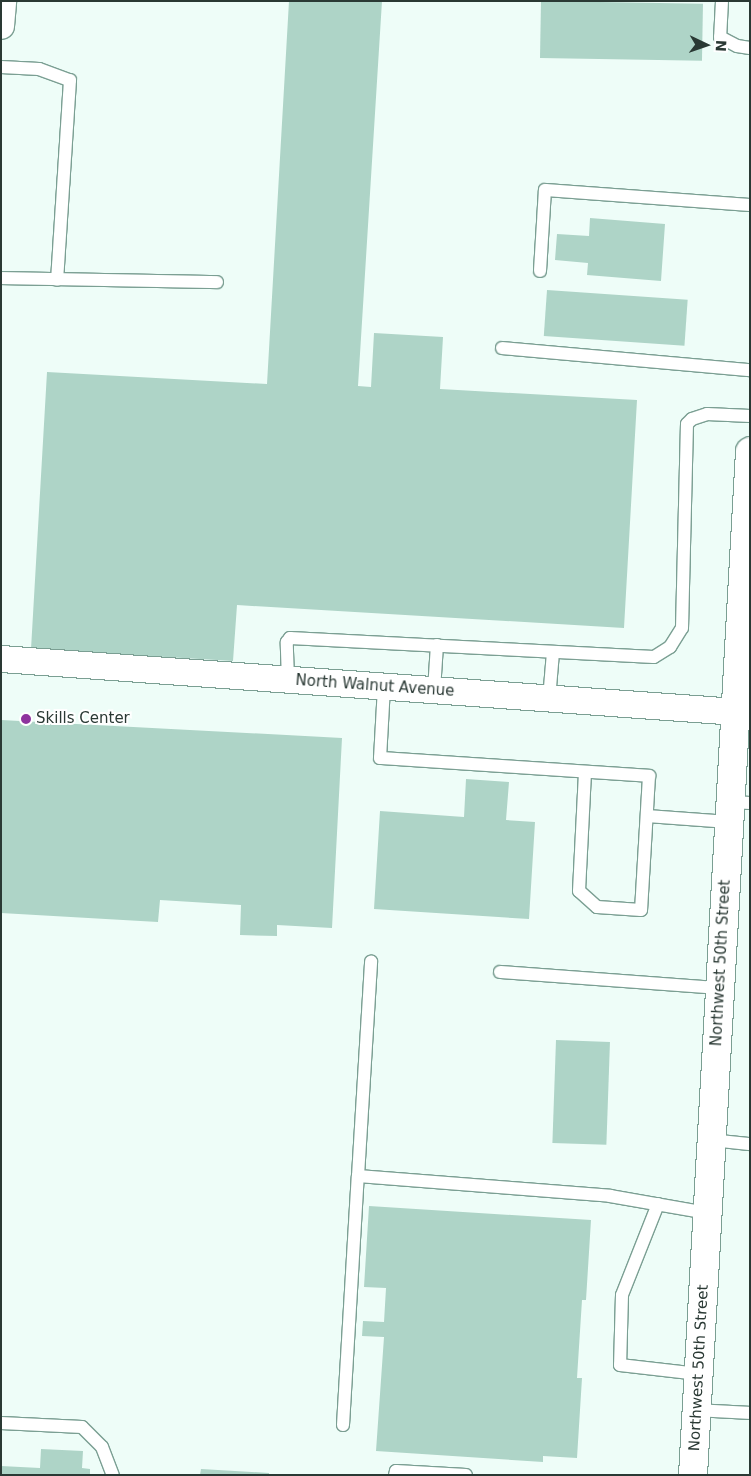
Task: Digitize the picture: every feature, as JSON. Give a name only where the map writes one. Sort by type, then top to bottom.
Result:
[{"type":"main road","name":"Northwest 50th Street","points":[[693,1475],[720,988],[736,809],[742,712],[750,452]]},
{"type":"street","points":[[1,26],[3,1]]},
{"type":"street","name":"North Walnut Avenue","points":[[1,659],[742,712]]},
{"type":"lane","points":[[722,1],[720,37],[737,46],[750,48]]},
{"type":"lane","points":[[1,67],[39,69],[70,80],[57,280]]},
{"type":"lane","points":[[540,271],[545,190],[750,205]]},
{"type":"lane","points":[[1,278],[217,282]]},
{"type":"lane","points":[[502,348],[750,370]]},
{"type":"lane","points":[[288,680],[287,642],[290,638],[654,657],[670,648],[682,628],[687,424],[692,419],[707,414],[750,416]]},
{"type":"lane","points":[[434,690],[437,645]]},
{"type":"lane","points":[[549,699],[553,652]]},
{"type":"lane","points":[[384,687],[380,758],[649,776],[641,910],[598,907],[579,891],[585,772]]},
{"type":"lane","points":[[647,816],[736,809]]},
{"type":"lane","points":[[343,1425],[371,961]]},
{"type":"lane","points":[[500,972],[720,988]]},
{"type":"lane","points":[[711,1140],[750,1144]]},
{"type":"lane","points":[[358,1176],[610,1196],[707,1213]]},
{"type":"lane","points":[[658,1204],[622,1296],[620,1365],[698,1374]]},
{"type":"lane","points":[[696,1410],[750,1413]]},
{"type":"lane","points":[[1,1423],[82,1427],[102,1447],[113,1475]]},
{"type":"lane","points":[[396,1475],[396,1471],[466,1475]]},
{"type":"building","points":[[289,1],[382,1],[358,386],[371,387],[374,333],[443,337],[440,389],[637,400],[624,628],[237,605],[233,661],[31,649],[47,372],[267,384]]},
{"type":"building","points":[[541,1],[703,4],[702,61],[540,58]]},
{"type":"building","points":[[590,218],[665,224],[661,281],[587,275],[588,263],[555,260],[557,234],[589,236]]},
{"type":"building","points":[[547,290],[688,300],[684,346],[544,336]]},
{"type":"building","points":[[1,720],[342,738],[332,928],[277,925],[277,936],[240,935],[241,905],[160,900],[158,922],[1,913]]},
{"type":"building","points":[[466,779],[509,782],[506,820],[535,822],[529,919],[374,909],[380,811],[464,817]]},
{"type":"building","points":[[556,1040],[610,1042],[606,1145],[552,1143]]},
{"type":"building","points":[[369,1206],[591,1220],[586,1300],[582,1300],[577,1378],[582,1378],[577,1458],[543,1456],[543,1462],[376,1451],[384,1337],[362,1336],[363,1321],[384,1322],[386,1288],[364,1287]]},
{"type":"building","points":[[41,1449],[83,1451],[82,1468],[90,1469],[90,1475],[1,1475],[1,1466],[40,1468]]},
{"type":"building","points":[[201,1469],[269,1473],[269,1475],[200,1475]]},
{"type":"place","name":"Skills Center","points":[[26,719]]}]
